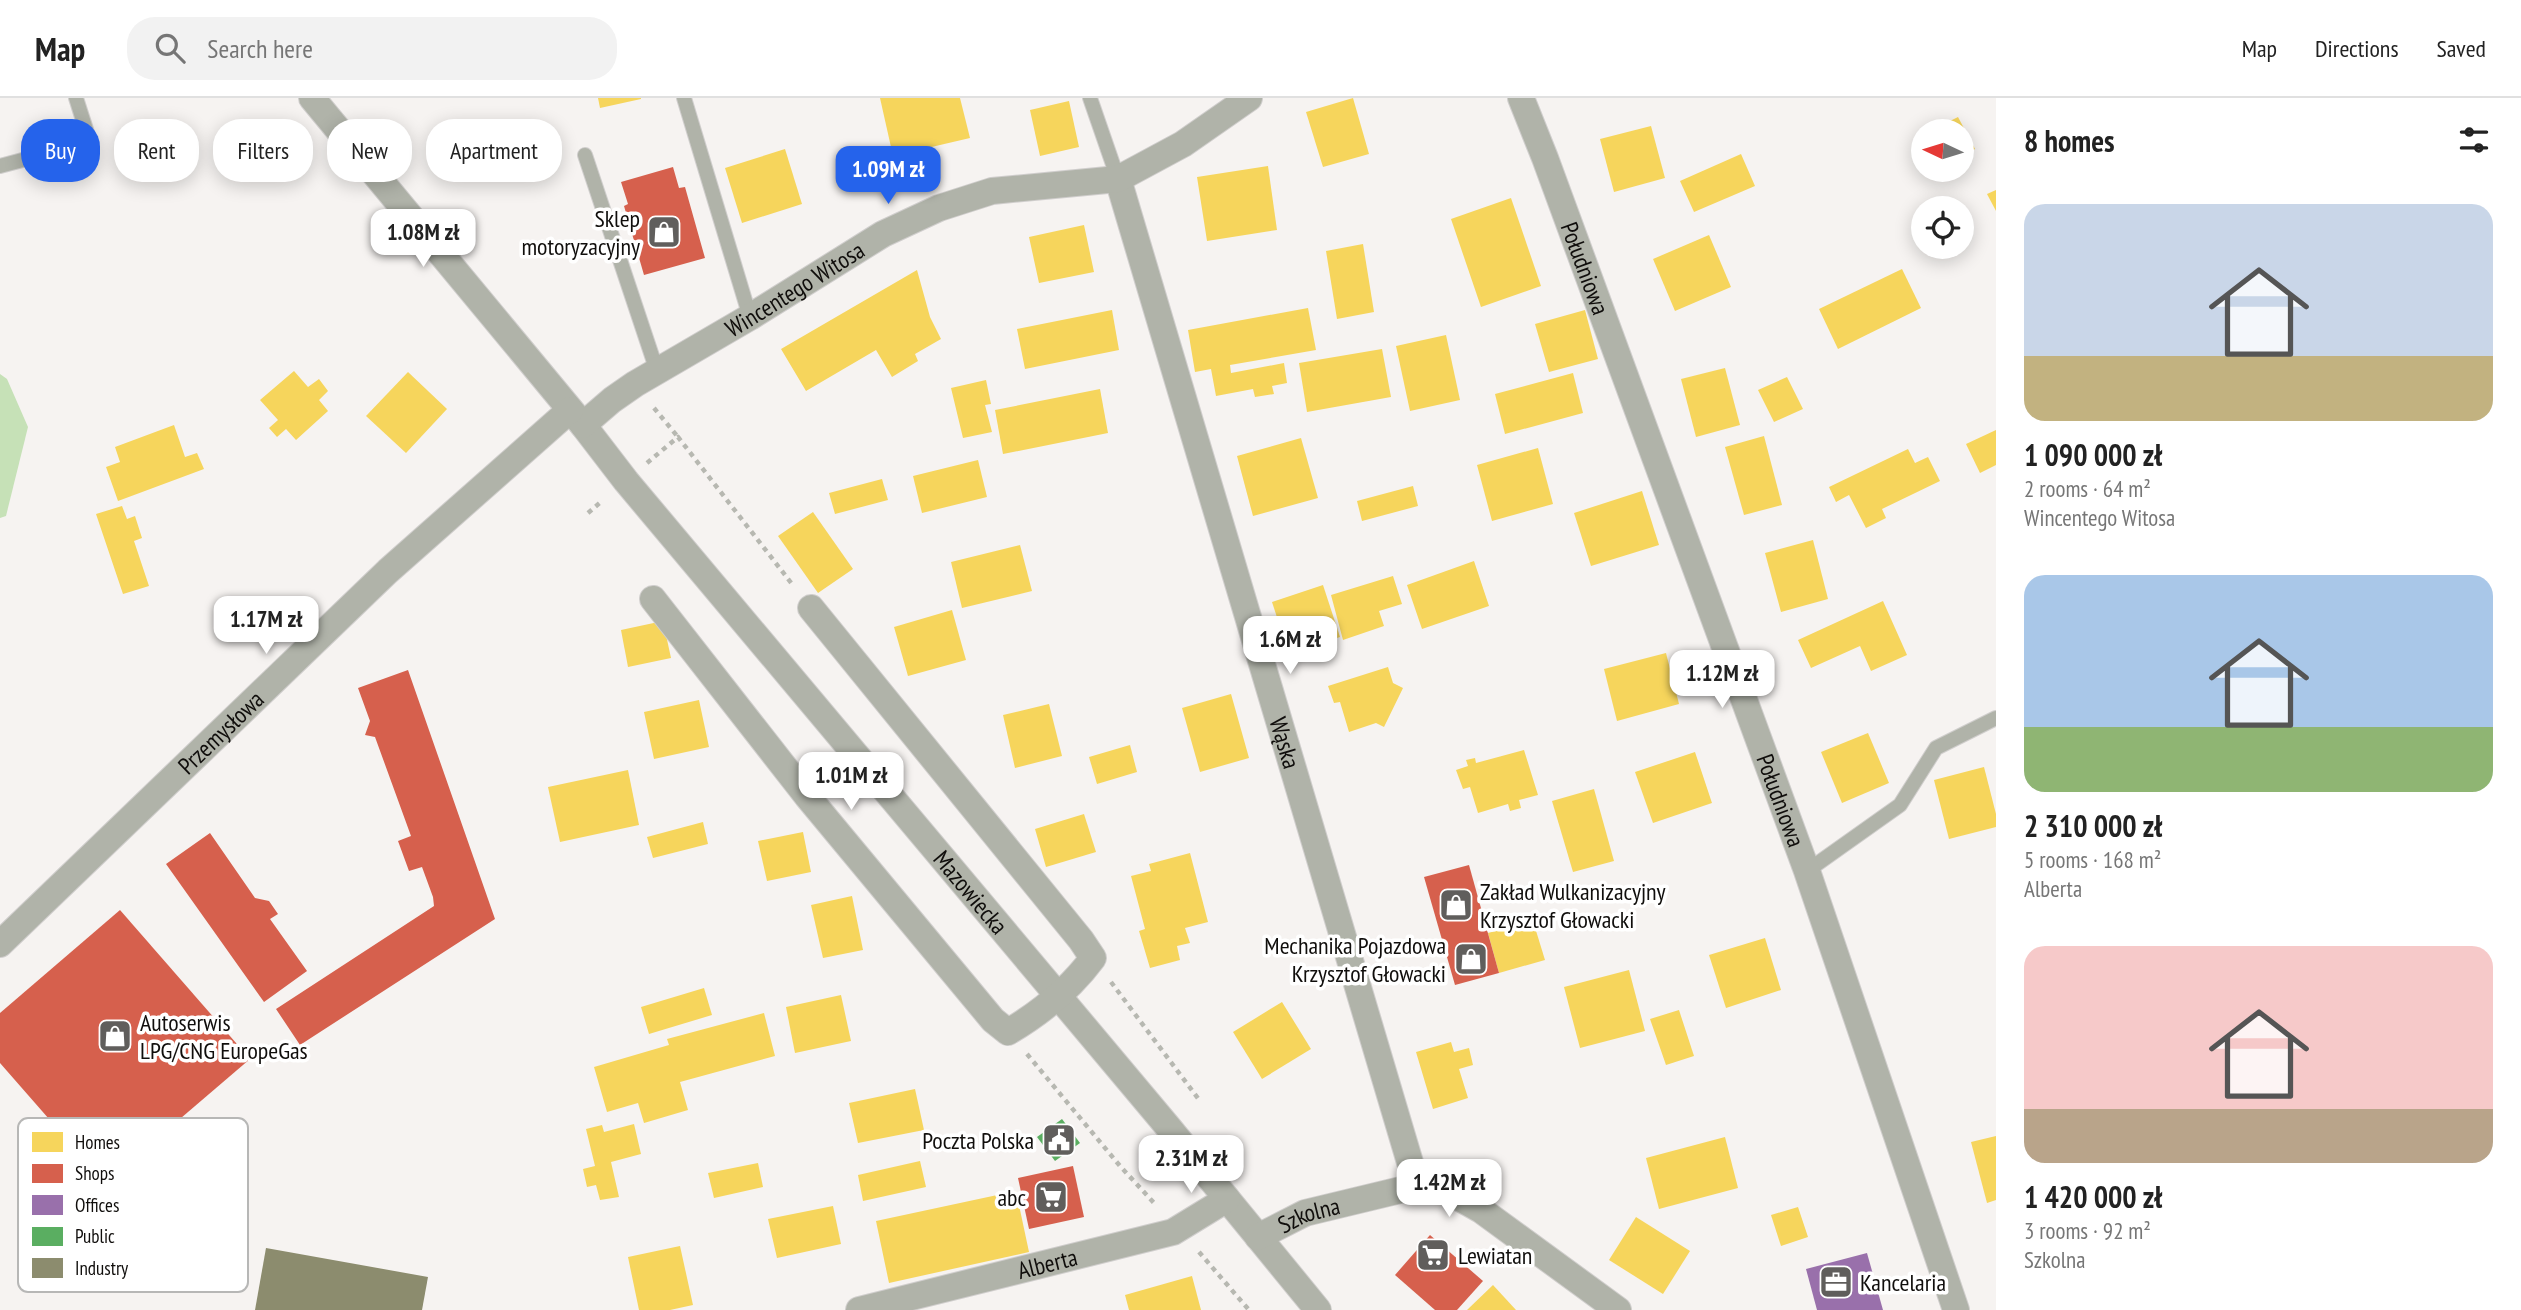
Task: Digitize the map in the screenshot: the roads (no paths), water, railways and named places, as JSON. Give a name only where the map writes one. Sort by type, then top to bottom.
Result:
[{"type":"street","name":"Mazowiecka","points":[[313,98],[577,417],[626,481],[1318,1310]]},
{"type":"street","name":"Wincentego Witosa","points":[[577,417],[612,400],[883,234],[939,208],[992,191],[1118,179],[1183,144],[1250,98]]},
{"type":"street","name":"Południowa","points":[[1521,98],[1807,871],[1956,1310]]},
{"type":"street","name":"Wąska","points":[[1118,179],[1418,1186]]},
{"type":"street","name":"Przemysłowa","points":[[0,944],[388,571],[577,417]]},
{"type":"street","points":[[653,599],[807,796],[993,1020],[1008,1032],[1058,998],[1093,958],[811,608]]},
{"type":"street","name":"Szkolna","points":[[1258,1237],[1305,1213],[1418,1186],[1450,1192],[1481,1210],[1618,1310]]},
{"type":"street","name":"Alberta","points":[[859,1310],[1180,1230],[1227,1199]]},
{"type":"lane","points":[[1,166],[90,142],[76,98]]},
{"type":"lane","points":[[684,98],[750,317]]},
{"type":"lane","points":[[1090,98],[1118,179]]},
{"type":"lane","points":[[585,155],[657,371]]},
{"type":"lane","points":[[1807,871],[1900,805],[1936,748],[1996,718]]},
{"type":"place","name":"Sklep motoryzacyjny","points":[[664,232]]},
{"type":"place","name":"Zakład Wulkanizacyjny Krzysztof Głowacki","points":[[1456,905]]},
{"type":"place","name":"Mechanika Pojazdowa Krzysztof Głowacki","points":[[1471,959]]},
{"type":"place","name":"Autoserwis LPG/CNG EuropeGas","points":[[115,1036]]},
{"type":"place","name":"Poczta Polska","points":[[1059,1140]]},
{"type":"place","name":"abc","points":[[1051,1197]]},
{"type":"place","name":"Lewiatan","points":[[1433,1255]]},
{"type":"place","name":"Kancelaria","points":[[1836,1282]]}]
